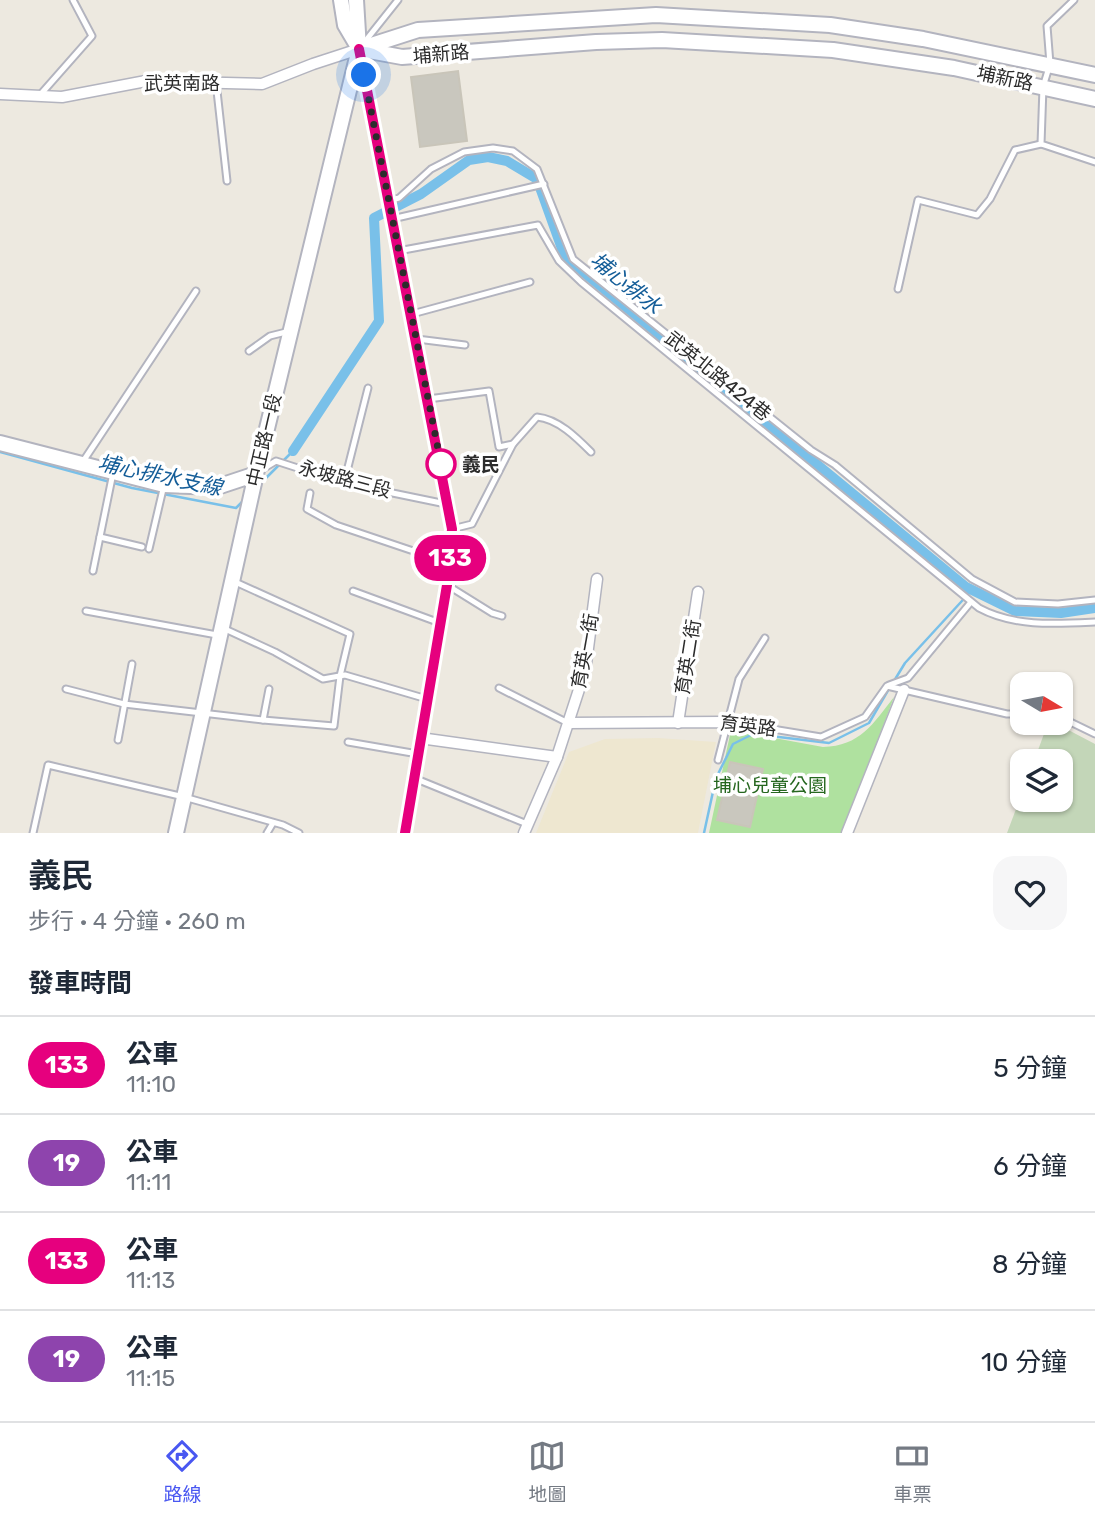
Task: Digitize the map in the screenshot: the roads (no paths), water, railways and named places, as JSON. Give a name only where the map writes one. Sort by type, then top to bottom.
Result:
[{"type":"street","points":[[341,0],[345,25],[359,49],[452,529],[447,585],[405,833]]},
{"type":"street","name":"中正路一段","points":[[176,833],[289,331],[359,49],[356,0]]},
{"type":"street","name":"埔新路","points":[[359,49],[418,30],[656,15],[830,25],[923,38],[1095,75]]},
{"type":"street","name":"埔新路","points":[[359,49],[402,57],[596,41],[662,40],[833,50],[954,68],[1095,99]]},
{"type":"street","name":"武英南路","points":[[0,94],[62,97],[146,81],[262,84],[359,49]]},
{"type":"street","name":"永坡路三段","points":[[0,443],[164,485],[217,487],[256,474]]},
{"type":"street","name":"育英一街","points":[[568,723],[585,671],[597,579]]},
{"type":"street","name":"育英二街","points":[[678,723],[698,592]]},
{"type":"street","points":[[847,833],[904,690]]},
{"type":"street","name":"育英路","points":[[568,723],[726,722],[748,725]]},
{"type":"street","points":[[526,829],[557,757],[568,723]]},
{"type":"street","points":[[421,738],[557,757]]},
{"type":"lane","points":[[40,96],[92,36],[74,0]]},
{"type":"lane","points":[[359,49],[398,0]]},
{"type":"lane","points":[[1041,144],[1043,87],[1050,64],[1047,26],[1074,0]]},
{"type":"lane","points":[[216,82],[228,181]]},
{"type":"lane","points":[[898,289],[918,200],[977,215],[990,199],[1015,150],[1041,144],[1095,162]]},
{"type":"lane","name":"武英北路424巷","points":[[388,201],[399,198],[431,169],[464,152],[493,148],[513,151],[537,169],[573,259],[811,450],[835,465],[972,579],[1015,602],[1058,604],[1095,600]]},
{"type":"lane","points":[[392,219],[544,184]]},
{"type":"lane","points":[[398,251],[538,225],[559,261],[580,282],[971,602],[997,618],[1051,624],[1095,622]]},
{"type":"lane","points":[[412,314],[530,282]]},
{"type":"lane","points":[[81,464],[196,291]]},
{"type":"lane","points":[[249,351],[270,336],[289,331]]},
{"type":"lane","points":[[417,339],[465,345]]},
{"type":"lane","points":[[344,483],[368,388]]},
{"type":"lane","points":[[428,400],[489,391],[499,447],[513,444]]},
{"type":"lane","points":[[452,529],[472,524],[513,444],[537,417],[548,418],[576,436],[592,452]]},
{"type":"lane","name":"永坡路三段","points":[[256,474],[276,461],[344,483],[449,504]]},
{"type":"lane","points":[[93,571],[113,473]]},
{"type":"lane","points":[[100,537],[146,548],[164,485]]},
{"type":"lane","points":[[310,493],[307,509],[336,524],[449,564]]},
{"type":"lane","points":[[66,689],[124,704],[334,726],[340,676],[350,634],[232,581]]},
{"type":"lane","points":[[447,585],[492,613],[502,616]]},
{"type":"lane","points":[[353,591],[440,623]]},
{"type":"lane","points":[[887,686],[908,678],[971,602]]},
{"type":"lane","points":[[86,611],[221,632],[275,652],[323,679],[345,675],[427,699]]},
{"type":"lane","points":[[718,760],[738,679],[765,638]]},
{"type":"lane","points":[[118,740],[132,664]]},
{"type":"lane","points":[[887,686],[1010,714]]},
{"type":"lane","name":"育英路","points":[[748,725],[821,737],[865,717],[887,686]]},
{"type":"lane","points":[[499,688],[568,723]]},
{"type":"lane","points":[[263,720],[268,689]]},
{"type":"lane","points":[[1073,723],[1095,734]]},
{"type":"lane","points":[[348,742],[418,754]]},
{"type":"lane","points":[[33,833],[48,765],[184,797],[299,833]]},
{"type":"lane","points":[[414,778],[526,829]]},
{"type":"lane","points":[[267,833],[274,823]]},
{"type":"waterway","name":"埔心排水","points":[[293,451],[379,321],[374,218],[421,194],[469,160],[488,157],[507,161],[537,179],[565,257],[966,587],[1015,611],[1061,613],[1095,608]]},
{"type":"waterway","name":"埔心排水支線","points":[[260,484],[293,451]]},
{"type":"waterway","name":"埔心排水支線","points":[[0,452],[132,488],[236,508],[243,501]]},
{"type":"waterway","points":[[894,681],[905,663],[972,590]]},
{"type":"waterway","points":[[704,833],[716,778],[733,744],[753,734],[829,743],[869,723],[890,687]]},
{"type":"place","name":"義民","points":[[441,464]]},
{"type":"park label","name":"埔心兒童公園","points":[[770,785]]}]
